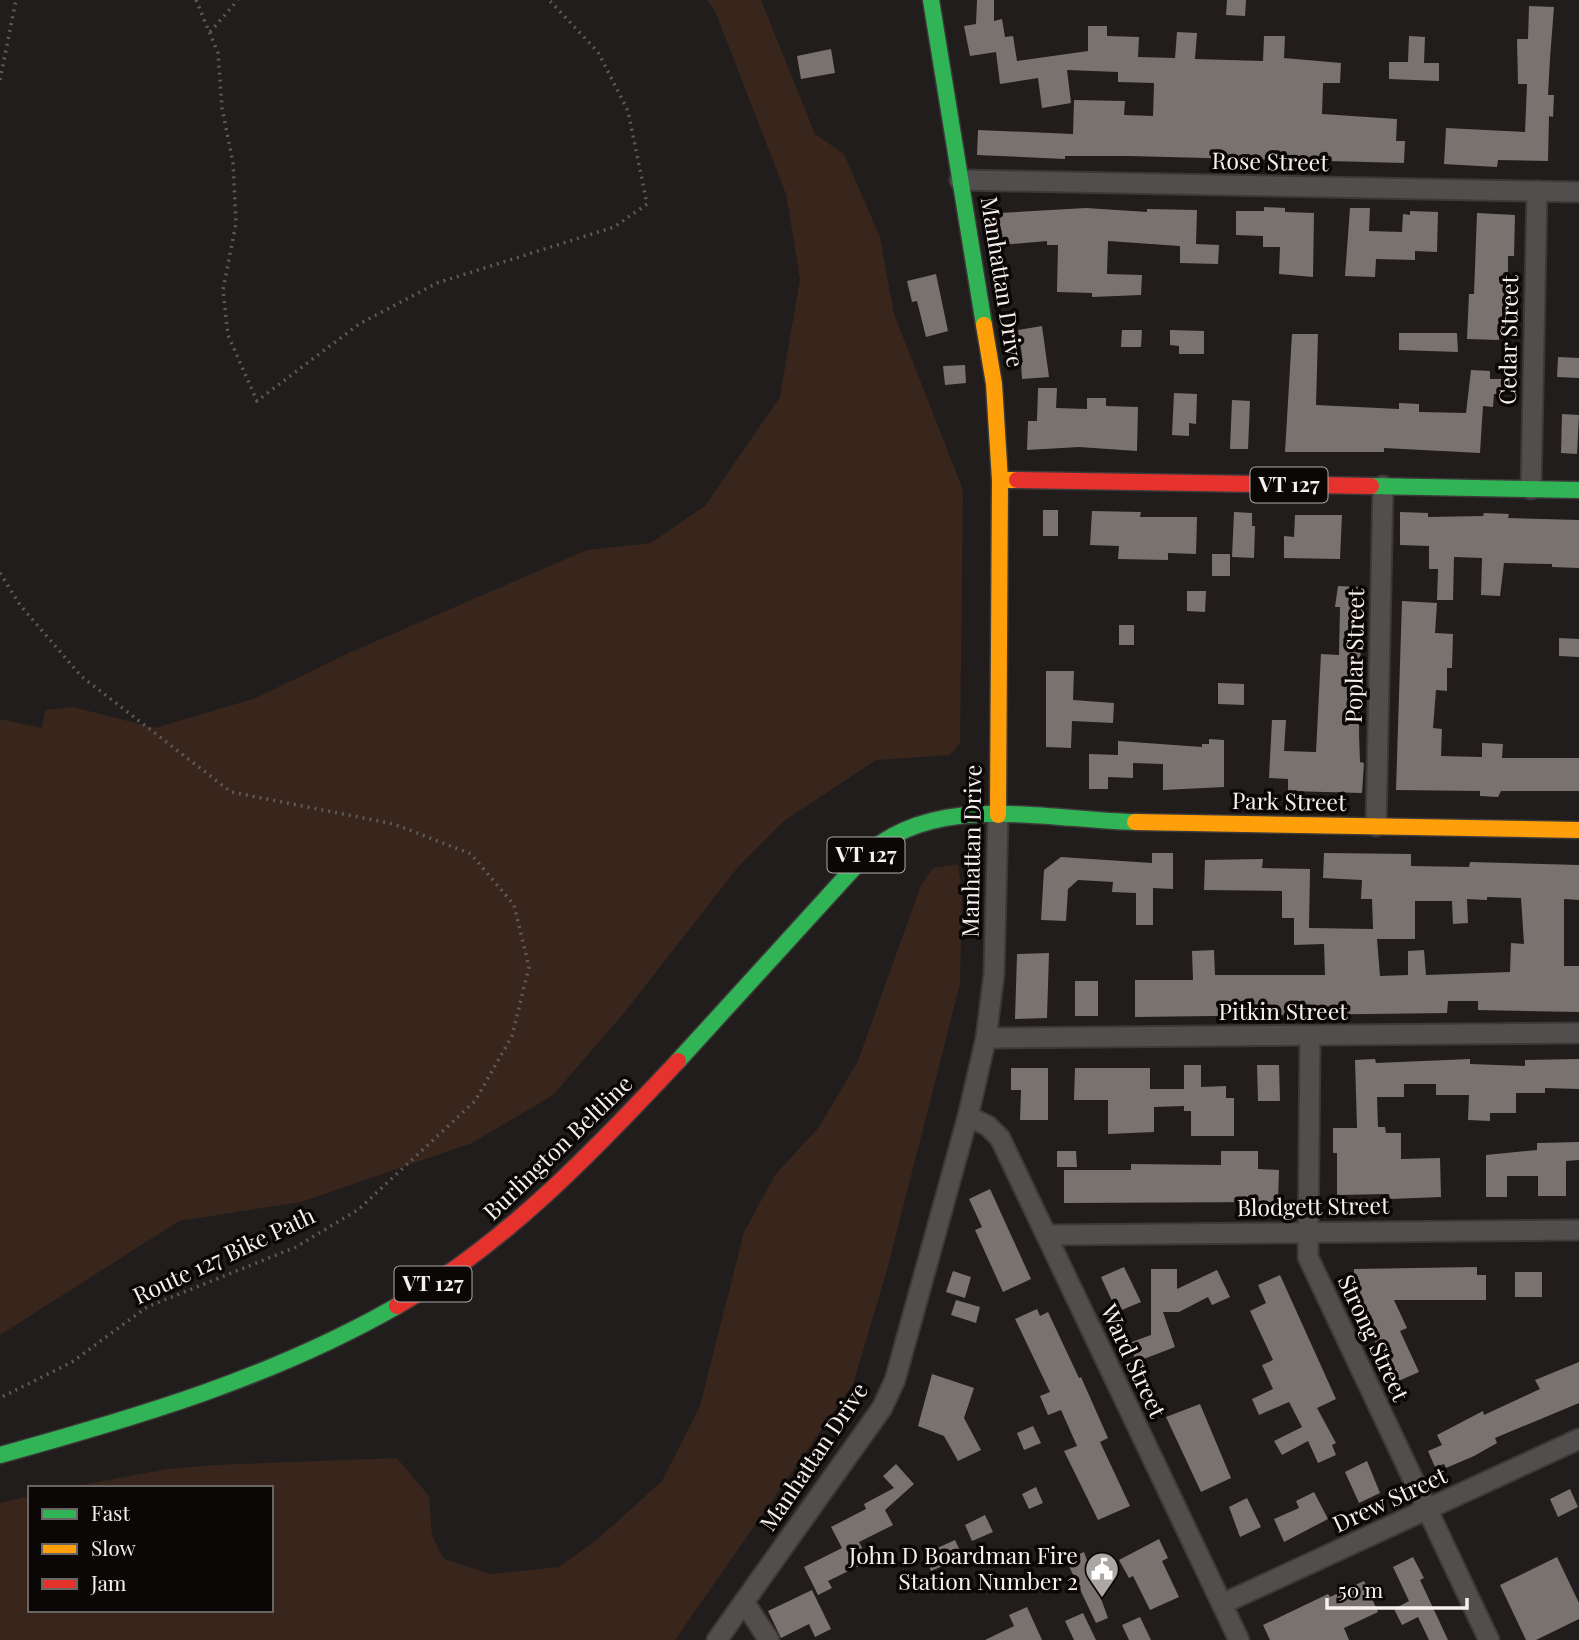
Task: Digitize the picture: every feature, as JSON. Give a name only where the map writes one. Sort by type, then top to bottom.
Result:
[{"type":"main road","name":"Manhattan Drive","points":[[931,0],[994,384],[1000,480],[998,815]]},
{"type":"main road","name":"VT 127","points":[[1000,480],[1579,490]]},
{"type":"main road","name":"Park Street","points":[[998,815],[1080,821],[1579,830]]},
{"type":"main road","name":"Burlington Beltline","points":[[0,1455],[204,1395],[300,1357],[423,1290],[501,1234],[601,1143],[880,842],[898,830],[932,819],[998,815]]},
{"type":"street","name":"Rose Street","points":[[960,180],[1579,192]]},
{"type":"street","name":"Cedar Street","points":[[1531,489],[1536,191]]},
{"type":"street","name":"Poplar Street","points":[[1376,826],[1383,486]]},
{"type":"street","name":"Manhattan Drive","points":[[717,1640],[882,1408],[895,1380],[968,1116],[986,1038],[994,974],[998,815]]},
{"type":"street","name":"Pitkin Street","points":[[986,1038],[1579,1033]]},
{"type":"street","name":"Strong Street","points":[[1310,1036],[1308,1257],[1489,1640]]},
{"type":"street","name":"Ward Street","points":[[968,1116],[988,1126],[1000,1138],[1239,1640]]},
{"type":"street","name":"Blodgett Street","points":[[1048,1235],[1579,1230]]},
{"type":"street","name":"Drew Street","points":[[1222,1604],[1579,1439]]},
{"type":"street","points":[[744,1602],[769,1640]]},
{"type":"path","points":[[0,80],[16,0]]},
{"type":"path","points":[[196,0],[218,53],[222,108],[233,163],[236,223],[223,290],[228,335],[257,401],[359,324],[437,283],[614,227],[647,204],[628,111],[598,52],[550,0]]},
{"type":"path","points":[[210,32],[238,0]]},
{"type":"path","name":"Route 127 Bike Path","points":[[0,573],[20,604],[81,676],[231,792],[394,824],[471,854],[514,905],[529,967],[512,1036],[475,1101],[359,1209],[296,1247],[147,1307],[72,1362],[0,1398]]},
{"type":"shaded area","points":[[707,0],[761,0],[815,134],[844,154],[880,237],[894,314],[963,490],[960,743],[950,755],[876,760],[785,820],[738,867],[624,1013],[553,1095],[472,1143],[301,1202],[179,1221],[0,1335],[0,719],[42,728],[45,710],[73,707],[155,728],[256,698],[353,651],[587,550],[651,543],[705,506],[780,397],[800,279],[786,194],[715,11]]},
{"type":"shaded area","points":[[958,864],[962,895],[960,984],[887,1270],[853,1384],[675,1640],[0,1640],[0,1503],[28,1496],[28,1612],[273,1612],[273,1486],[77,1486],[167,1469],[397,1458],[429,1496],[432,1536],[444,1559],[490,1574],[559,1567],[598,1539],[662,1481],[700,1406],[744,1232],[775,1175],[819,1127],[858,1061],[921,885],[933,868]]},
{"type":"building","points":[[977,0],[994,0],[994,21],[1002,19],[1005,37],[1013,36],[1017,61],[1088,51],[1088,26],[1107,26],[1107,36],[1139,37],[1138,57],[1175,58],[1177,32],[1197,33],[1195,59],[1263,61],[1264,36],[1285,36],[1284,58],[1341,63],[1340,83],[1323,83],[1322,114],[1397,119],[1396,141],[1405,141],[1404,163],[1130,156],[1065,156],[1065,159],[977,155],[978,130],[1073,134],[1074,100],[1125,101],[1124,115],[1153,116],[1154,83],[1118,82],[1118,72],[1067,70],[1071,103],[1042,108],[1038,78],[1000,84],[996,52],[970,56],[964,26],[976,24]]},
{"type":"building","points":[[1227,0],[1246,0],[1245,16],[1226,15]]},
{"type":"building","points":[[1529,6],[1554,7],[1548,95],[1554,95],[1553,117],[1549,116],[1548,161],[1498,160],[1497,167],[1444,164],[1446,128],[1525,132],[1527,84],[1518,84],[1517,39],[1528,39]]},
{"type":"building","points":[[1409,36],[1425,37],[1424,63],[1439,63],[1439,81],[1389,79],[1389,62],[1408,62]]},
{"type":"building","points":[[831,49],[835,73],[801,79],[797,56]]},
{"type":"building","points":[[1264,207],[1285,208],[1285,212],[1314,213],[1313,277],[1279,274],[1280,247],[1263,247],[1263,236],[1236,235],[1236,211],[1264,211]]},
{"type":"building","points":[[1086,208],[1147,212],[1147,209],[1197,210],[1196,244],[1219,245],[1218,264],[1180,263],[1180,246],[1108,241],[1107,274],[1142,275],[1141,295],[1092,297],[1092,293],[1057,292],[1058,245],[1047,245],[1047,241],[1001,245],[999,213]]},
{"type":"building","points":[[1350,208],[1370,208],[1369,231],[1402,232],[1403,214],[1410,215],[1410,211],[1438,212],[1437,252],[1415,251],[1415,260],[1376,259],[1375,277],[1345,276]]},
{"type":"building","points":[[1477,213],[1515,215],[1514,256],[1508,256],[1508,295],[1514,295],[1515,333],[1499,333],[1499,340],[1467,339],[1469,294],[1474,294]]},
{"type":"building","points":[[936,274],[948,331],[926,337],[917,301],[912,302],[907,281]]},
{"type":"building","points":[[1042,326],[1049,377],[1022,379],[1023,362],[1018,330]]},
{"type":"building","points":[[1122,330],[1142,330],[1141,347],[1121,347]]},
{"type":"building","points":[[1170,330],[1204,331],[1204,354],[1179,354],[1179,346],[1170,345]]},
{"type":"building","points":[[1399,333],[1457,333],[1458,352],[1399,350]]},
{"type":"building","points":[[1292,334],[1318,334],[1316,405],[1399,409],[1399,403],[1419,404],[1419,412],[1466,413],[1471,370],[1490,371],[1490,379],[1502,379],[1501,394],[1494,394],[1493,407],[1483,406],[1480,453],[1384,448],[1384,452],[1285,452]]},
{"type":"building","points":[[1558,357],[1579,358],[1579,378],[1557,377]]},
{"type":"building","points":[[965,365],[966,383],[945,385],[943,366]]},
{"type":"building","points":[[1038,388],[1057,388],[1056,408],[1087,409],[1087,398],[1106,398],[1106,406],[1138,407],[1137,451],[1079,447],[1027,450],[1028,421],[1037,421]]},
{"type":"building","points":[[1174,393],[1197,394],[1196,424],[1189,423],[1189,436],[1172,435]]},
{"type":"building","points":[[1232,400],[1250,401],[1248,449],[1230,449]]},
{"type":"building","points":[[1562,414],[1579,415],[1577,454],[1561,453]]},
{"type":"building","points":[[1043,510],[1058,510],[1058,536],[1043,536]]},
{"type":"building","points":[[1092,511],[1141,512],[1140,517],[1197,517],[1196,554],[1168,553],[1168,560],[1118,559],[1119,546],[1090,545]]},
{"type":"building","points":[[1234,512],[1252,513],[1252,526],[1255,526],[1254,558],[1232,557]]},
{"type":"building","points":[[1400,512],[1428,513],[1428,517],[1483,516],[1484,513],[1509,514],[1508,518],[1579,520],[1579,568],[1552,567],[1552,564],[1504,563],[1500,596],[1481,595],[1482,558],[1454,557],[1453,600],[1437,600],[1438,569],[1429,569],[1429,546],[1400,545]]},
{"type":"building","points":[[1295,515],[1342,515],[1340,559],[1284,558],[1284,536],[1294,537]]},
{"type":"building","points":[[1212,554],[1230,554],[1230,576],[1212,576]]},
{"type":"building","points":[[1338,586],[1364,587],[1360,664],[1365,664],[1365,681],[1360,681],[1359,734],[1360,762],[1364,763],[1362,793],[1288,791],[1288,779],[1269,778],[1272,720],[1286,720],[1284,751],[1316,752],[1321,654],[1339,655],[1340,607],[1335,607]]},
{"type":"building","points":[[1187,591],[1206,591],[1205,612],[1187,611]]},
{"type":"building","points":[[1402,601],[1437,603],[1435,633],[1453,634],[1452,668],[1447,668],[1447,691],[1436,690],[1433,728],[1442,729],[1441,756],[1482,757],[1482,743],[1503,744],[1502,758],[1579,758],[1579,791],[1501,791],[1498,797],[1480,796],[1480,791],[1396,790]]},
{"type":"building","points":[[1119,625],[1134,625],[1134,645],[1119,645]]},
{"type":"building","points":[[1559,638],[1579,639],[1579,657],[1559,656]]},
{"type":"building","points":[[1046,671],[1074,671],[1073,700],[1114,703],[1113,723],[1072,721],[1071,748],[1046,747]]},
{"type":"building","points":[[1218,683],[1244,684],[1244,705],[1218,704]]},
{"type":"building","points":[[1209,739],[1224,740],[1224,787],[1163,790],[1163,764],[1133,763],[1133,778],[1108,777],[1108,789],[1089,789],[1089,754],[1118,755],[1118,741],[1202,747],[1202,744],[1209,744]]},
{"type":"building","points":[[1152,853],[1173,853],[1173,889],[1153,888],[1153,925],[1136,925],[1136,893],[1112,892],[1113,882],[1078,880],[1068,889],[1066,921],[1041,920],[1044,870],[1061,857],[1152,863]]},
{"type":"building","points":[[1324,853],[1411,854],[1411,866],[1469,867],[1470,862],[1579,865],[1579,900],[1564,899],[1564,966],[1579,966],[1579,1012],[1478,1010],[1478,1001],[1448,1001],[1447,1013],[1135,1017],[1135,980],[1193,980],[1192,951],[1214,950],[1215,975],[1325,975],[1324,944],[1294,945],[1294,918],[1282,918],[1282,891],[1204,890],[1205,860],[1263,859],[1262,868],[1310,869],[1309,928],[1373,929],[1372,899],[1361,899],[1362,880],[1323,878]],"holes":[[[1521,898],[1524,944],[1511,943],[1510,972],[1426,975],[1424,950],[1408,951],[1408,975],[1380,976],[1377,939],[1415,939],[1415,901],[1452,901],[1453,924],[1468,923],[1467,899]]]},
{"type":"building","points":[[1049,953],[1047,1018],[1015,1019],[1017,954]]},
{"type":"building","points":[[1075,981],[1098,981],[1098,1016],[1075,1016]]},
{"type":"building","points":[[1375,1059],[1376,1063],[1470,1059],[1470,1064],[1525,1066],[1525,1060],[1579,1059],[1579,1089],[1545,1088],[1545,1093],[1516,1093],[1516,1113],[1490,1113],[1490,1121],[1468,1120],[1469,1095],[1436,1095],[1436,1084],[1404,1084],[1404,1097],[1377,1097],[1378,1127],[1385,1127],[1386,1133],[1401,1133],[1401,1159],[1440,1158],[1441,1197],[1390,1199],[1389,1194],[1337,1195],[1337,1153],[1333,1153],[1333,1128],[1357,1128],[1355,1060]]},
{"type":"building","points":[[1184,1065],[1201,1065],[1201,1087],[1226,1086],[1226,1098],[1234,1098],[1234,1136],[1191,1136],[1191,1111],[1184,1111],[1184,1106],[1154,1107],[1154,1132],[1108,1134],[1108,1100],[1074,1100],[1075,1068],[1150,1068],[1150,1089],[1184,1089]]},
{"type":"building","points":[[1257,1065],[1279,1065],[1280,1101],[1258,1101]]},
{"type":"building","points":[[1011,1068],[1048,1068],[1048,1120],[1020,1120],[1021,1090],[1011,1090]]},
{"type":"building","points":[[1579,1142],[1579,1160],[1566,1161],[1566,1196],[1538,1196],[1538,1176],[1507,1176],[1507,1197],[1486,1197],[1486,1155],[1537,1150],[1537,1143]]},
{"type":"building","points":[[1057,1151],[1076,1151],[1077,1167],[1057,1167]]},
{"type":"building","points":[[1221,1151],[1258,1151],[1258,1169],[1279,1170],[1278,1202],[1064,1203],[1064,1170],[1131,1170],[1131,1164],[1221,1165]]},
{"type":"building","points":[[990,1189],[1031,1279],[1003,1292],[975,1230],[982,1227],[969,1199]]},
{"type":"building","points":[[1124,1267],[1141,1302],[1117,1312],[1101,1277]]},
{"type":"building","points":[[1477,1267],[1477,1275],[1486,1275],[1486,1300],[1394,1300],[1407,1328],[1400,1331],[1419,1372],[1394,1383],[1353,1293],[1354,1269]]},
{"type":"building","points":[[1151,1269],[1177,1269],[1177,1289],[1217,1270],[1230,1297],[1212,1305],[1208,1297],[1179,1312],[1163,1312],[1175,1347],[1136,1362],[1129,1343],[1151,1335]]},
{"type":"building","points":[[953,1271],[971,1277],[965,1298],[946,1292]]},
{"type":"building","points":[[1515,1272],[1542,1272],[1542,1297],[1515,1297]]},
{"type":"building","points":[[1280,1275],[1336,1399],[1317,1408],[1336,1443],[1332,1445],[1336,1455],[1318,1463],[1308,1441],[1282,1455],[1274,1441],[1302,1427],[1289,1402],[1259,1415],[1252,1399],[1273,1389],[1262,1365],[1273,1360],[1250,1311],[1266,1303],[1258,1285]]},
{"type":"building","points":[[956,1300],[980,1307],[976,1323],[951,1315]]},
{"type":"building","points":[[1037,1309],[1040,1316],[1048,1312],[1079,1378],[1081,1377],[1108,1438],[1100,1442],[1130,1506],[1098,1520],[1064,1451],[1077,1446],[1061,1410],[1048,1415],[1040,1396],[1050,1392],[1015,1319]]},
{"type":"building","points":[[1579,1362],[1579,1403],[1495,1438],[1497,1443],[1474,1456],[1446,1468],[1444,1464],[1435,1467],[1428,1451],[1442,1445],[1437,1435],[1483,1411],[1484,1415],[1540,1389],[1535,1380]]},
{"type":"building","points":[[932,1374],[974,1388],[964,1418],[981,1450],[958,1461],[944,1436],[918,1426]]},
{"type":"building","points":[[1200,1404],[1231,1478],[1201,1492],[1166,1417]]},
{"type":"building","points":[[1033,1426],[1041,1443],[1024,1450],[1017,1433]]},
{"type":"building","points":[[1367,1461],[1380,1493],[1359,1503],[1345,1472]]},
{"type":"building","points":[[896,1464],[914,1484],[885,1510],[893,1525],[859,1542],[869,1561],[828,1581],[832,1588],[818,1595],[804,1567],[842,1548],[831,1527],[866,1509],[864,1504],[894,1488],[883,1476]]},
{"type":"building","points":[[1036,1487],[1043,1503],[1029,1509],[1022,1494]]},
{"type":"building","points":[[1570,1489],[1578,1507],[1558,1517],[1550,1499]]},
{"type":"building","points":[[1314,1492],[1328,1519],[1284,1542],[1274,1519],[1299,1508],[1296,1501]]},
{"type":"building","points":[[1247,1498],[1261,1527],[1240,1537],[1229,1507]]},
{"type":"building","points":[[985,1515],[993,1532],[972,1541],[965,1525]]},
{"type":"building","points":[[1159,1539],[1168,1558],[1162,1561],[1179,1597],[1150,1610],[1133,1576],[1129,1578],[1119,1560]]},
{"type":"building","points":[[955,1540],[963,1557],[931,1571],[924,1554]]},
{"type":"building","points":[[1084,1552],[1108,1618],[1096,1623],[1066,1560]]},
{"type":"building","points":[[1413,1557],[1424,1578],[1420,1580],[1448,1640],[1429,1640],[1418,1617],[1402,1625],[1394,1609],[1409,1601],[1393,1567]]},
{"type":"building","points":[[1557,1557],[1579,1603],[1579,1619],[1536,1640],[1526,1640],[1500,1585]]},
{"type":"building","points":[[1364,1581],[1378,1612],[1344,1628],[1349,1640],[1270,1640],[1263,1625],[1328,1594],[1330,1597]]},
{"type":"building","points":[[812,1590],[831,1629],[815,1637],[809,1624],[781,1638],[768,1611]]},
{"type":"building","points":[[1027,1607],[1042,1640],[985,1640],[1014,1626],[1009,1615]]},
{"type":"building","points":[[1083,1613],[1096,1640],[1074,1640],[1065,1621]]},
{"type":"building","points":[[1140,1617],[1151,1640],[1129,1640],[1122,1625]]},
{"type":"traffic: fast","points":[[931,0],[984,325]]},
{"type":"traffic: fast","points":[[1371,486],[1579,490]]},
{"type":"traffic: fast","points":[[678,1061],[862,859],[890,838],[921,824],[955,816],[1028,815],[1135,822]]},
{"type":"traffic: fast","points":[[0,1455],[103,1426],[204,1393],[302,1354],[397,1306]]},
{"type":"traffic: slow","points":[[984,325],[994,384],[1000,480]]},
{"type":"traffic: slow","points":[[998,815],[1000,480],[1017,480]]},
{"type":"traffic: slow","points":[[1135,822],[1579,830]]},
{"type":"traffic: jam","points":[[1017,480],[1371,486]]},
{"type":"traffic: jam","points":[[397,1306],[437,1281],[511,1225],[581,1162],[678,1061]]},
{"type":"place","name":"John D Boardman Fire Station Number 2","points":[[1102,1599]]}]
